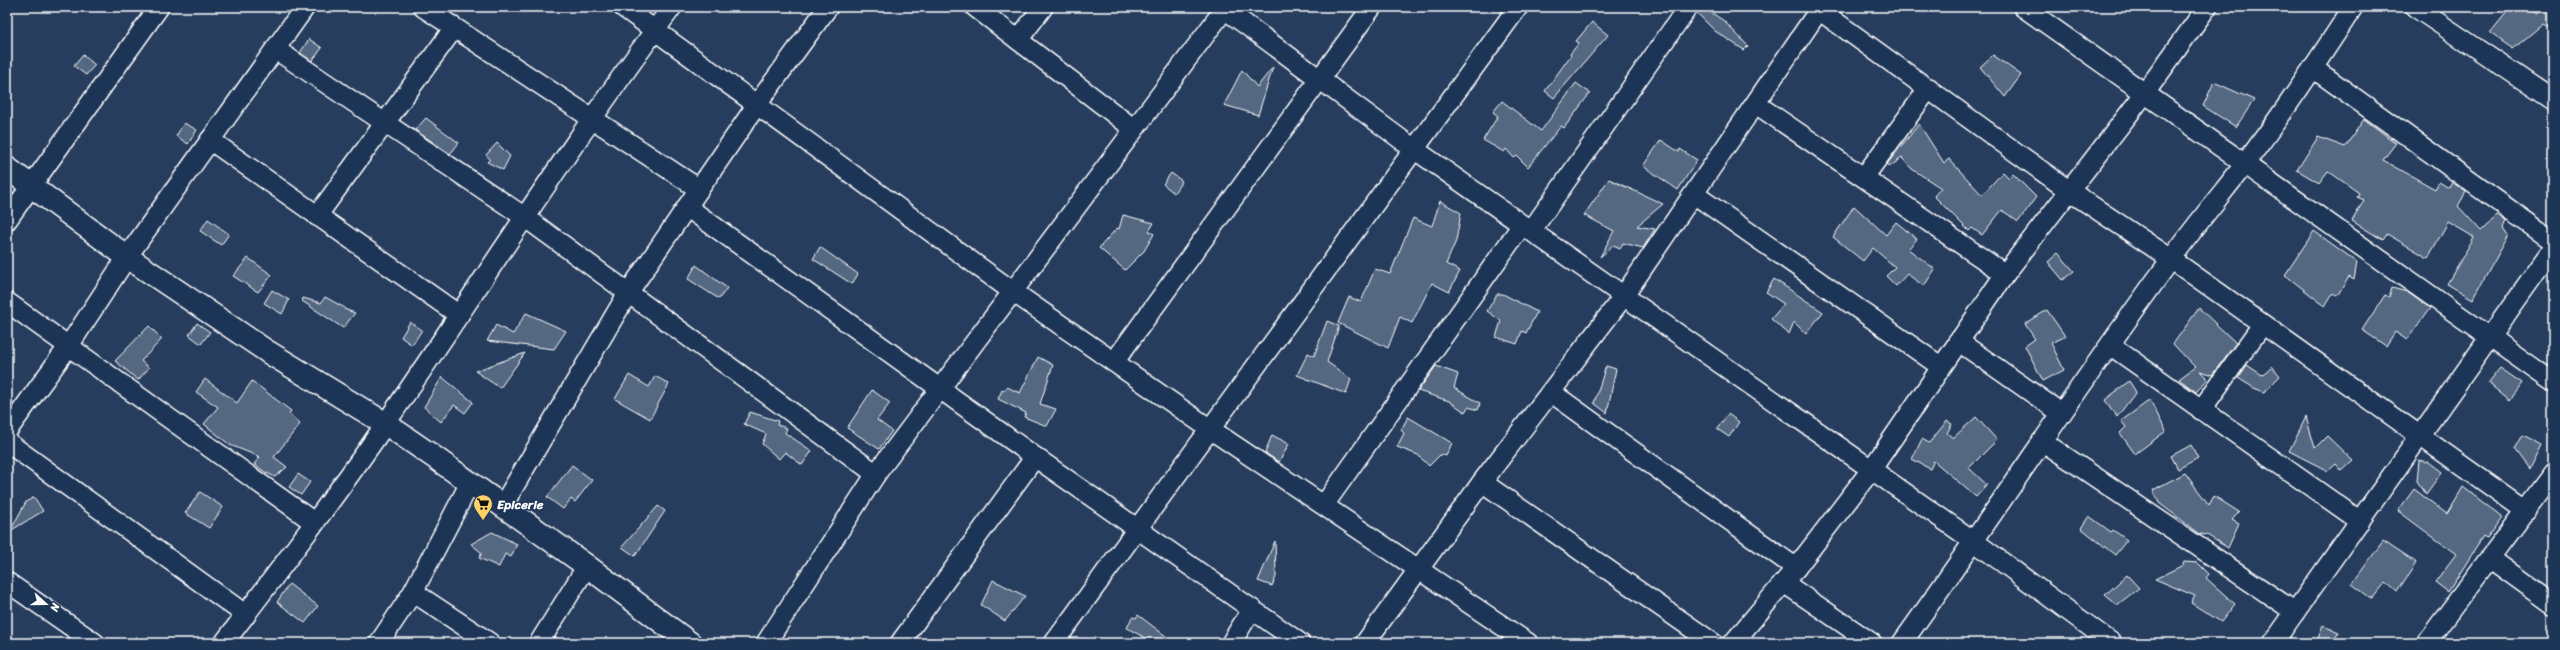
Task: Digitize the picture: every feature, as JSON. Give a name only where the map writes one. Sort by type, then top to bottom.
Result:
[{"type":"main road","points":[[7,168],[127,257],[268,352],[386,424],[503,505],[690,643]]},
{"type":"street","points":[[7,220],[159,7]]},
{"type":"street","points":[[7,431],[68,347],[127,257],[305,7]]},
{"type":"street","points":[[423,7],[699,189]]},
{"type":"street","points":[[623,7],[758,103],[1012,291],[1210,429],[1528,643]]},
{"type":"street","points":[[224,643],[315,522],[386,424],[593,118],[672,7]]},
{"type":"street","points":[[503,505],[628,292],[758,103],[828,7]]},
{"type":"street","points":[[975,7],[1134,129]]},
{"type":"street","points":[[1018,40],[1043,7]]},
{"type":"street","points":[[1114,362],[1372,7]]},
{"type":"street","points":[[1054,643],[1136,528],[1518,7]]},
{"type":"street","points":[[1324,505],[1688,7]]},
{"type":"street","points":[[2023,7],[2553,382]]},
{"type":"street","points":[[1733,643],[1796,568],[1871,470],[1940,366],[2005,274],[2068,190],[2145,94],[2207,7]]},
{"type":"street","points":[[1902,643],[1975,542],[2061,413],[2171,259],[2244,164],[2313,68],[2353,7]]},
{"type":"street","points":[[2415,7],[2553,100]]},
{"type":"street","points":[[766,643],[876,474],[1224,8],[1414,149],[1623,297],[1975,542],[2112,643]]},
{"type":"street","points":[[1365,643],[1482,482],[1552,393],[1623,297],[1756,104],[1817,8],[2068,190],[2171,259],[2526,511]]},
{"type":"street","points":[[318,216],[454,28]]},
{"type":"street","points":[[275,49],[386,122],[526,218],[876,474]]},
{"type":"street","points":[[2313,68],[2553,241]]},
{"type":"street","points":[[1864,178],[1928,88]]},
{"type":"street","points":[[1756,104],[2005,274]]},
{"type":"street","points":[[210,140],[459,315]]},
{"type":"street","points":[[1694,194],[1940,366]]},
{"type":"street","points":[[687,207],[1036,457],[1300,643]]},
{"type":"street","points":[[2273,643],[2553,248]]},
{"type":"street","points":[[7,302],[315,522]]},
{"type":"street","points":[[2201,410],[2262,325]]},
{"type":"street","points":[[1958,341],[2061,413]]},
{"type":"street","points":[[2110,345],[2360,521]]},
{"type":"street","points":[[1552,393],[1796,568]]},
{"type":"street","points":[[2042,441],[2295,612]]},
{"type":"street","points":[[7,442],[246,615]]},
{"type":"street","points":[[900,643],[1036,457]]},
{"type":"street","points":[[2426,643],[2491,559],[2552,475]]},
{"type":"street","points":[[1482,482],[1713,643]]},
{"type":"street","points":[[379,643],[413,592],[470,483]]},
{"type":"street","points":[[2491,559],[2553,604]]},
{"type":"street","points":[[539,643],[587,566]]},
{"type":"street","points":[[7,582],[95,643]]},
{"type":"street","points":[[1784,583],[1872,643]]},
{"type":"street","points":[[413,592],[490,643]]},
{"type":"street","points":[[1231,643],[1252,609]]},
{"type":"building","points":[[1699,7],[1703,7],[1724,21],[1748,46],[1744,50],[1715,31],[1697,13]]},
{"type":"building","points":[[2511,7],[2526,7],[2537,14],[2542,7],[2553,7],[2553,29],[2544,23],[2513,49],[2490,33]]},
{"type":"building","points":[[1592,22],[1608,35],[1554,98],[1545,91],[1579,43],[1576,41]]},
{"type":"building","points":[[309,39],[322,48],[312,61],[300,53]]},
{"type":"building","points":[[83,55],[95,65],[86,75],[74,66]]},
{"type":"building","points":[[1993,55],[2021,75],[2005,97],[1980,67]]},
{"type":"building","points":[[1273,67],[1258,115],[1224,105],[1242,70],[1257,87]]},
{"type":"building","points":[[2214,82],[2254,100],[2236,127],[2203,106]]},
{"type":"building","points":[[1576,83],[1590,93],[1564,128],[1561,126],[1528,167],[1517,156],[1514,158],[1506,149],[1504,152],[1483,140],[1498,116],[1493,112],[1502,101],[1541,131]]},
{"type":"building","points":[[426,118],[459,143],[450,154],[415,130]]},
{"type":"building","points":[[2364,119],[2396,143],[2383,160],[2435,189],[2439,182],[2449,188],[2452,182],[2466,192],[2458,206],[2481,231],[2497,216],[2507,221],[2504,228],[2509,235],[2473,299],[2447,284],[2474,237],[2448,222],[2428,258],[2387,234],[2383,240],[2352,221],[2364,200],[2357,197],[2359,193],[2328,171],[2319,183],[2297,170],[2318,137],[2345,147]]},
{"type":"building","points":[[184,123],[197,130],[188,144],[176,136]]},
{"type":"building","points":[[1919,124],[1944,163],[1949,159],[1982,195],[2003,172],[2009,178],[2013,174],[2036,197],[2018,222],[2002,210],[1982,235],[1972,228],[1969,231],[1934,196],[1941,188],[1912,169],[1902,158],[1889,167],[1887,164]]},
{"type":"building","points":[[1661,140],[1679,152],[1680,149],[1697,160],[1678,190],[1643,166]]},
{"type":"building","points":[[497,143],[510,156],[503,170],[487,162],[490,159],[486,155]]},
{"type":"building","points":[[1171,173],[1182,181],[1174,193],[1163,184]]},
{"type":"building","points":[[1609,179],[1663,204],[1637,226],[1655,229],[1643,248],[1623,243],[1620,249],[1613,246],[1600,257],[1614,231],[1584,215]]},
{"type":"building","points":[[1440,201],[1461,213],[1456,241],[1446,264],[1460,271],[1449,292],[1432,283],[1412,323],[1400,317],[1388,348],[1338,323],[1349,297],[1361,302],[1375,269],[1390,274],[1413,218],[1432,226]]},
{"type":"building","points":[[1854,206],[1886,235],[1896,222],[1917,239],[1908,249],[1935,269],[1924,286],[1907,274],[1896,286],[1886,276],[1895,267],[1873,248],[1863,261],[1833,237]]},
{"type":"building","points":[[1123,215],[1154,223],[1149,231],[1154,234],[1144,251],[1125,270],[1099,248],[1117,228],[1119,229]]},
{"type":"building","points":[[208,219],[229,234],[221,245],[200,231]]},
{"type":"building","points":[[2314,231],[2357,262],[2354,280],[2349,277],[2337,296],[2333,293],[2325,306],[2285,275]]},
{"type":"building","points":[[820,247],[858,274],[852,284],[813,259]]},
{"type":"building","points":[[2058,253],[2074,271],[2063,280],[2048,262]]},
{"type":"building","points":[[248,258],[272,275],[258,292],[233,276]]},
{"type":"building","points":[[696,265],[727,288],[719,299],[688,279]]},
{"type":"building","points":[[1774,279],[1823,312],[1806,334],[1794,322],[1789,334],[1771,319],[1784,304],[1766,292]]},
{"type":"building","points":[[2392,288],[2407,292],[2430,308],[2407,340],[2395,332],[2386,346],[2362,330],[2385,295],[2389,297]]},
{"type":"building","points":[[272,290],[289,300],[282,314],[264,303]]},
{"type":"building","points":[[1497,294],[1503,294],[1537,312],[1526,333],[1522,331],[1517,344],[1496,337],[1501,321],[1487,311]]},
{"type":"building","points":[[325,297],[345,308],[344,309],[355,313],[343,328],[302,301],[303,298],[321,303]]},
{"type":"building","points":[[2199,308],[2236,343],[2212,375],[2200,371],[2208,379],[2196,392],[2179,379],[2195,367],[2173,344]]},
{"type":"building","points":[[2047,310],[2065,336],[2051,343],[2064,370],[2043,381],[2025,346],[2035,339],[2025,324]]},
{"type":"building","points":[[526,313],[566,331],[554,349],[487,341],[496,325],[513,334]]},
{"type":"building","points":[[1327,321],[1339,326],[1327,362],[1351,379],[1346,394],[1297,375],[1308,353],[1314,356]]},
{"type":"building","points":[[410,322],[422,330],[412,345],[401,337]]},
{"type":"building","points":[[197,323],[210,332],[201,344],[189,335]]},
{"type":"building","points":[[149,326],[162,339],[141,361],[149,368],[138,380],[115,361]]},
{"type":"building","points":[[525,353],[500,388],[475,371]]},
{"type":"building","points":[[1038,357],[1053,365],[1040,404],[1056,409],[1047,426],[1024,417],[1026,413],[998,399],[1002,390],[1004,391],[1007,387],[1020,393]]},
{"type":"building","points":[[2247,365],[2262,375],[2272,366],[2280,376],[2264,392],[2254,388],[2238,378]]},
{"type":"building","points":[[1436,366],[1458,374],[1454,388],[1480,403],[1478,410],[1468,407],[1465,412],[1449,401],[1418,391]]},
{"type":"building","points":[[1606,366],[1616,369],[1607,413],[1594,403]]},
{"type":"building","points":[[2500,368],[2522,383],[2509,400],[2488,383]]},
{"type":"building","points":[[629,375],[649,387],[655,376],[669,384],[650,419],[615,399]]},
{"type":"building","points":[[442,377],[473,402],[465,413],[454,405],[441,422],[424,407]]},
{"type":"building","points":[[205,379],[237,403],[252,381],[291,411],[289,414],[300,424],[274,457],[287,467],[275,477],[254,464],[260,457],[230,445],[204,424],[218,407],[196,392]]},
{"type":"building","points":[[2129,381],[2136,392],[2117,417],[2105,400]]},
{"type":"building","points":[[872,390],[890,403],[877,420],[892,431],[879,449],[847,428]]},
{"type":"building","points":[[2150,400],[2166,431],[2135,454],[2120,433],[2126,427],[2121,421]]},
{"type":"building","points":[[750,412],[778,421],[777,425],[787,428],[785,433],[812,451],[802,465],[785,452],[779,459],[762,444],[766,434],[744,424]]},
{"type":"building","points":[[1728,414],[1739,422],[1729,437],[1717,429]]},
{"type":"building","points":[[1408,417],[1452,443],[1446,456],[1441,454],[1429,466],[1418,455],[1397,447],[1404,433],[1401,430]]},
{"type":"building","points":[[1976,417],[1997,440],[1969,468],[1987,485],[1976,497],[1934,461],[1930,469],[1912,459],[1922,439],[1929,443],[1947,421],[1952,424],[1947,433],[1953,438]]},
{"type":"building","points":[[2306,417],[2315,448],[2327,436],[2353,461],[2342,471],[2336,464],[2328,471],[2289,451]]},
{"type":"building","points":[[1272,435],[1289,444],[1279,462],[1265,453]]},
{"type":"building","points":[[2522,435],[2541,445],[2529,469],[2514,449]]},
{"type":"building","points":[[2191,445],[2198,458],[2178,469],[2171,456]]},
{"type":"building","points":[[2419,460],[2429,462],[2442,472],[2426,494],[2417,481]]},
{"type":"building","points":[[572,465],[592,480],[575,502],[571,499],[563,509],[547,497]]},
{"type":"building","points":[[2185,473],[2209,505],[2214,496],[2239,512],[2232,520],[2239,524],[2228,548],[2207,535],[2200,534],[2159,503],[2153,490]]},
{"type":"building","points":[[298,474],[310,482],[301,495],[289,487]]},
{"type":"building","points":[[2463,487],[2502,517],[2486,539],[2483,537],[2448,592],[2435,582],[2456,554],[2398,511],[2414,489],[2447,514]]},
{"type":"building","points":[[200,492],[223,507],[209,528],[185,513]]},
{"type":"building","points":[[34,497],[43,511],[10,531],[26,502]]},
{"type":"building","points":[[658,506],[665,511],[635,556],[622,547]]},
{"type":"building","points":[[2089,516],[2111,532],[2113,530],[2127,540],[2115,555],[2081,528]]},
{"type":"building","points":[[492,532],[517,544],[511,557],[505,554],[499,567],[479,558],[482,553],[471,544]]},
{"type":"building","points":[[1275,541],[1276,577],[1272,586],[1258,581]]},
{"type":"building","points":[[2383,541],[2416,563],[2397,592],[2386,582],[2372,599],[2352,584]]},
{"type":"building","points":[[2184,562],[2198,563],[2209,574],[2206,578],[2235,604],[2221,622],[2191,603],[2195,596],[2155,579],[2183,565]]},
{"type":"building","points":[[2127,575],[2139,588],[2117,605],[2105,595]]},
{"type":"building","points":[[993,580],[1025,596],[1005,621],[981,605]]},
{"type":"building","points":[[289,584],[318,606],[305,623],[277,602]]},
{"type":"building","points":[[1138,615],[1175,643],[1155,643],[1127,628],[1132,617],[1136,618]]},
{"type":"building","points":[[2323,626],[2339,632],[2332,643],[2316,643]]},
{"type":"place","name":"Epicerie","points":[[483,521]]}]
